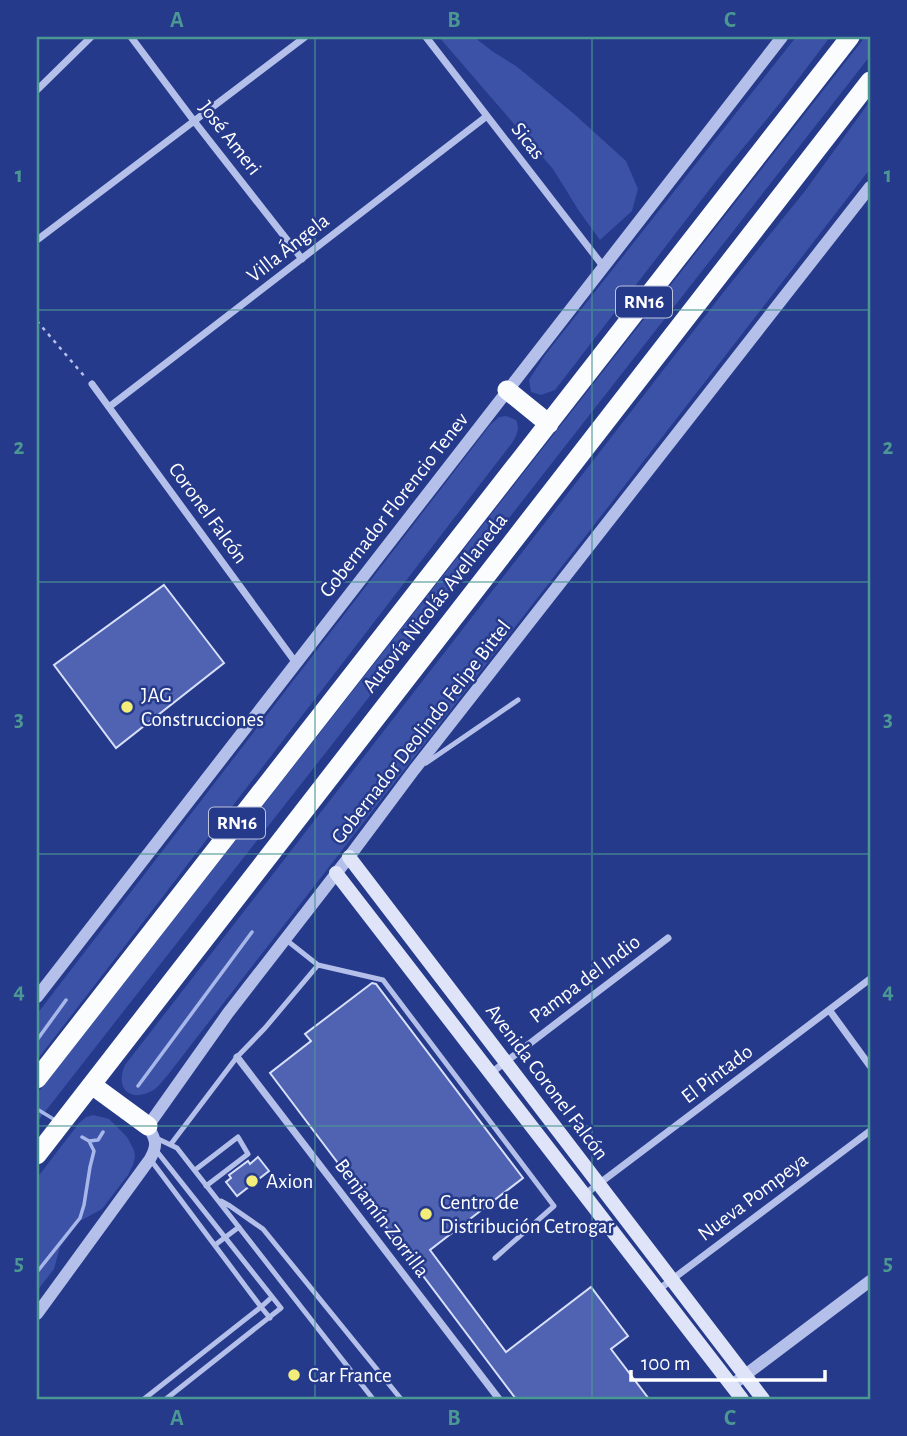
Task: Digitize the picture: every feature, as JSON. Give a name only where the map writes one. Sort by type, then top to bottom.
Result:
[{"type":"highway","name":"Autovía Nicolás Avellaneda","points":[[37,1079],[850,37]]},
{"type":"highway","name":"Autovía Nicolás Avellaneda","points":[[37,1155],[870,80]]},
{"type":"highway","points":[[507,390],[549,424]]},
{"type":"highway","points":[[92,1085],[152,1143]]},
{"type":"main road","name":"Avenida Coronel Falcón","points":[[349,857],[763,1399]]},
{"type":"main road","name":"Avenida Coronel Falcón","points":[[337,873],[743,1399]]},
{"type":"street","points":[[37,90],[91,37]]},
{"type":"street","name":"José Ameri","points":[[131,37],[302,259]]},
{"type":"street","points":[[37,240],[305,37]]},
{"type":"street","name":"Sicas","points":[[426,37],[603,266]]},
{"type":"street","name":"Gobernador Florencio Tenev","points":[[37,997],[782,37]]},
{"type":"street","name":"Villa Ángela","points":[[109,407],[487,116]]},
{"type":"street","name":"Gobernador Deolindo Felipe Bittel","points":[[37,1314],[152,1143],[228,1013],[414,770],[870,187]]},
{"type":"street","name":"Coronel Falcón","points":[[92,384],[296,663]]},
{"type":"street","name":"Pampa del Indio","points":[[490,1073],[668,938]]},
{"type":"street","name":"El Pintado","points":[[584,1195],[870,979]]},
{"type":"street","points":[[830,1011],[870,1066]]},
{"type":"street","name":"Benjamín Zorrilla","points":[[237,1057],[499,1399]]},
{"type":"street","name":"Nueva Pompeya","points":[[658,1291],[870,1131]]},
{"type":"street","points":[[732,1385],[870,1281]]},
{"type":"lane","points":[[414,770],[518,700]]},
{"type":"lane","points":[[285,939],[318,965],[383,980],[554,1206],[495,1258]]},
{"type":"lane","points":[[171,1144],[237,1057],[318,965]]},
{"type":"lane","points":[[195,1170],[237,1137],[248,1154],[206,1186]]},
{"type":"lane","points":[[152,1143],[171,1144],[177,1148],[373,1399]]},
{"type":"lane","points":[[152,1143],[281,1308]]},
{"type":"lane","points":[[152,1143],[215,1245],[270,1318]]},
{"type":"lane","points":[[218,1200],[263,1229],[401,1399]]},
{"type":"lane","points":[[215,1245],[239,1227]]},
{"type":"lane","points":[[144,1399],[272,1297]]},
{"type":"lane","points":[[166,1399],[293,1298]]},
{"type":"lane","points":[[192,1363],[200,1374]]},
{"type":"lane","points":[[166,1383],[174,1394]]},
{"type":"path","points":[[37,321],[92,384]]},
{"type":"shaded area","points":[[439,37],[474,37],[516,66],[573,113],[626,161],[638,189],[632,211],[600,240],[553,169]]},
{"type":"shaded area","points":[[796,37],[830,37],[555,390],[541,395],[531,392],[529,380],[545,355]]},
{"type":"shaded area","points":[[865,37],[870,37],[870,56],[37,1122],[37,1094]]},
{"type":"shaded area","points":[[870,101],[870,169],[167,1076],[147,1093],[132,1095],[127,1092],[122,1081],[125,1065],[726,289],[805,191]]},
{"type":"shaded area","points":[[506,416],[517,423],[517,432],[512,443],[37,1060],[37,1014],[490,425],[499,417]]},
{"type":"shaded area","points":[[93,1115],[109,1119],[127,1137],[134,1150],[133,1165],[102,1209],[80,1221],[60,1247],[54,1269],[37,1291],[37,1178],[79,1123]]},
{"type":"building","name":"JAG Construcciones","points":[[164,585],[224,663],[116,748],[54,665]]},
{"type":"building","name":"Centro de Distribución Cetrogar","points":[[372,983],[376,984],[523,1178],[430,1250],[506,1352],[591,1287],[628,1336],[611,1349],[649,1399],[516,1399],[270,1073],[311,1041],[305,1034]]},
{"type":"building","points":[[258,1157],[269,1171],[237,1196],[226,1182],[231,1178],[229,1175]]},
{"type":"waterway","points":[[138,1086],[252,932]]},
{"type":"waterway","points":[[37,1040],[66,1000]]},
{"type":"waterway","points":[[37,1109],[55,1120]]},
{"type":"waterway","points":[[89,1141],[98,1140],[103,1132]]},
{"type":"waterway","points":[[37,1272],[80,1218],[94,1151],[89,1141],[82,1137]]},
{"type":"place","name":"JAG Construcciones","points":[[127,707]]},
{"type":"place","name":"Axion","points":[[252,1181]]},
{"type":"place","name":"Centro de Distribución Cetrogar","points":[[426,1214]]},
{"type":"place","name":"Car France","points":[[294,1375]]}]
